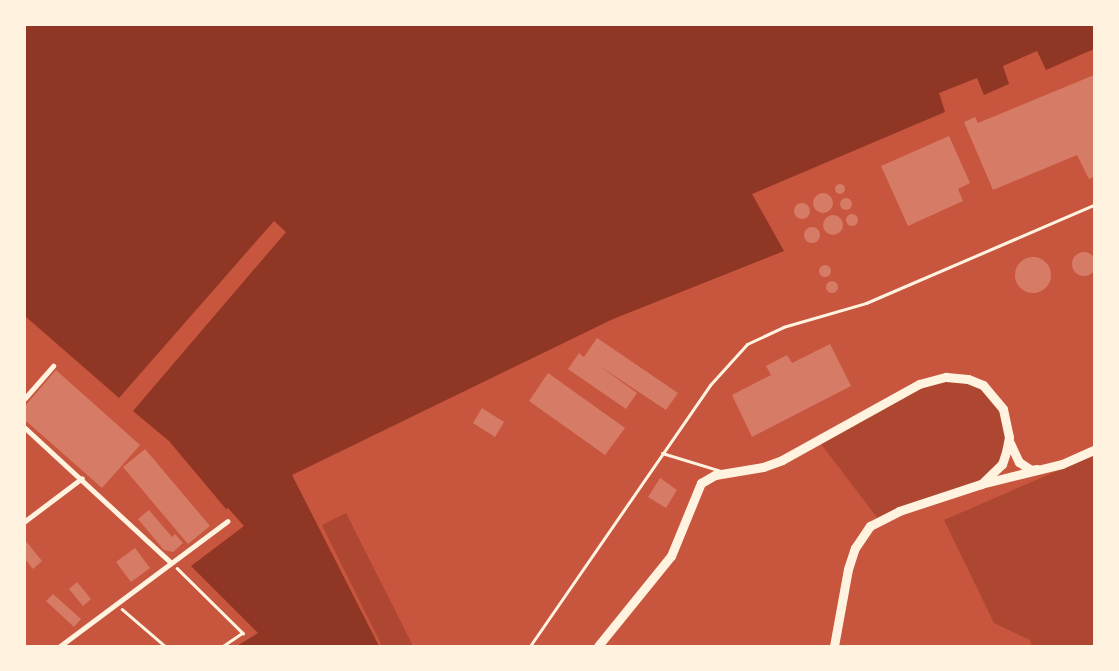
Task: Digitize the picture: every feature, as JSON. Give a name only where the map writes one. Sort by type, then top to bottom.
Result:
[{"type":"street","points":[[25,398],[53,366]]},
{"type":"street","points":[[598,646],[671,556],[701,483],[726,473],[763,467],[782,460],[919,384],[946,377],[983,385],[1003,409],[1010,447],[1019,462],[1031,470],[1044,469]]},
{"type":"street","points":[[25,428],[82,478],[170,562]]},
{"type":"street","points":[[981,484],[1002,464],[1009,437]]},
{"type":"street","points":[[834,646],[848,569],[865,532],[878,520],[899,511],[981,484],[1044,469],[1094,450]]},
{"type":"street","points":[[25,521],[82,478]]},
{"type":"street","points":[[60,646],[170,562],[182,557],[228,522]]},
{"type":"lane","points":[[530,646],[662,453],[734,355],[760,336],[866,303],[1094,205]]},
{"type":"lane","points":[[662,453],[726,473]]},
{"type":"path","points":[[170,562],[243,633],[224,646]]},
{"type":"path","points":[[115,604],[165,646]]},
{"type":"shaded area","points":[[25,25],[1094,25],[1094,49],[1046,70],[1037,51],[1003,66],[1009,84],[984,95],[977,78],[939,93],[945,112],[752,194],[784,251],[613,319],[292,475],[379,646],[237,646],[258,633],[191,566],[244,526],[228,508],[226,509],[169,441],[133,411],[286,232],[274,221],[119,398],[25,316]]},
{"type":"shaded area","points":[[933,379],[983,385],[1003,409],[1006,452],[981,484],[879,520],[818,440]]},
{"type":"shaded area","points":[[1094,455],[1094,646],[1032,646],[1030,640],[994,623],[944,520]]},
{"type":"shaded area","points":[[346,513],[413,646],[382,646],[322,525]]},
{"type":"building","points":[[1094,75],[1094,177],[1089,179],[1077,155],[993,190],[964,122],[975,117],[978,123]]},
{"type":"building","points":[[949,136],[970,183],[958,189],[963,201],[908,226],[881,166]]},
{"type":"building","points":[[838,184],[842,184],[845,189],[844,193],[838,194],[835,191],[835,187]]},
{"type":"building","points":[[823,193],[830,196],[833,203],[830,210],[823,213],[816,210],[813,203],[816,196]]},
{"type":"building","points":[[844,198],[848,198],[852,204],[848,210],[844,210],[840,206],[840,202]]},
{"type":"building","points":[[802,203],[808,205],[810,211],[808,217],[802,219],[796,217],[794,211],[796,205]]},
{"type":"building","points":[[850,214],[854,214],[858,220],[854,226],[850,226],[846,222],[846,218]]},
{"type":"building","points":[[833,215],[840,218],[843,225],[840,232],[833,235],[826,232],[823,225],[826,218]]},
{"type":"building","points":[[812,227],[818,229],[820,235],[818,241],[812,243],[806,241],[804,235],[806,229]]},
{"type":"building","points":[[1084,252],[1093,255],[1096,264],[1093,273],[1084,276],[1075,273],[1072,264],[1075,255]]},
{"type":"building","points":[[1033,257],[1046,262],[1051,275],[1046,288],[1033,293],[1020,288],[1015,275],[1020,262]]},
{"type":"building","points":[[823,265],[827,265],[831,271],[827,277],[823,277],[819,273],[819,269]]},
{"type":"building","points":[[830,281],[834,281],[838,287],[834,293],[830,293],[826,289],[826,285]]},
{"type":"building","points":[[597,338],[678,393],[666,410],[598,365],[637,393],[626,409],[568,369],[579,353],[584,357]]},
{"type":"building","points":[[830,344],[851,386],[752,437],[732,395],[771,375],[766,366],[787,355],[792,363]]},
{"type":"building","points":[[56,370],[140,445],[102,488],[25,420],[25,406]]},
{"type":"building","points":[[548,373],[625,428],[605,455],[529,401]]},
{"type":"building","points":[[482,408],[504,422],[495,437],[473,423]]},
{"type":"building","points":[[145,449],[210,526],[188,544],[123,467]]},
{"type":"building","points":[[660,478],[677,490],[666,508],[648,497]]},
{"type":"building","points":[[149,510],[172,537],[175,534],[183,543],[173,552],[164,550],[138,519]]},
{"type":"building","points":[[25,540],[42,561],[33,569],[25,559]]},
{"type":"building","points":[[135,548],[150,568],[131,582],[116,562]]},
{"type":"building","points":[[77,582],[91,599],[83,606],[69,589]]},
{"type":"building","points":[[53,594],[81,619],[74,627],[46,601]]}]
